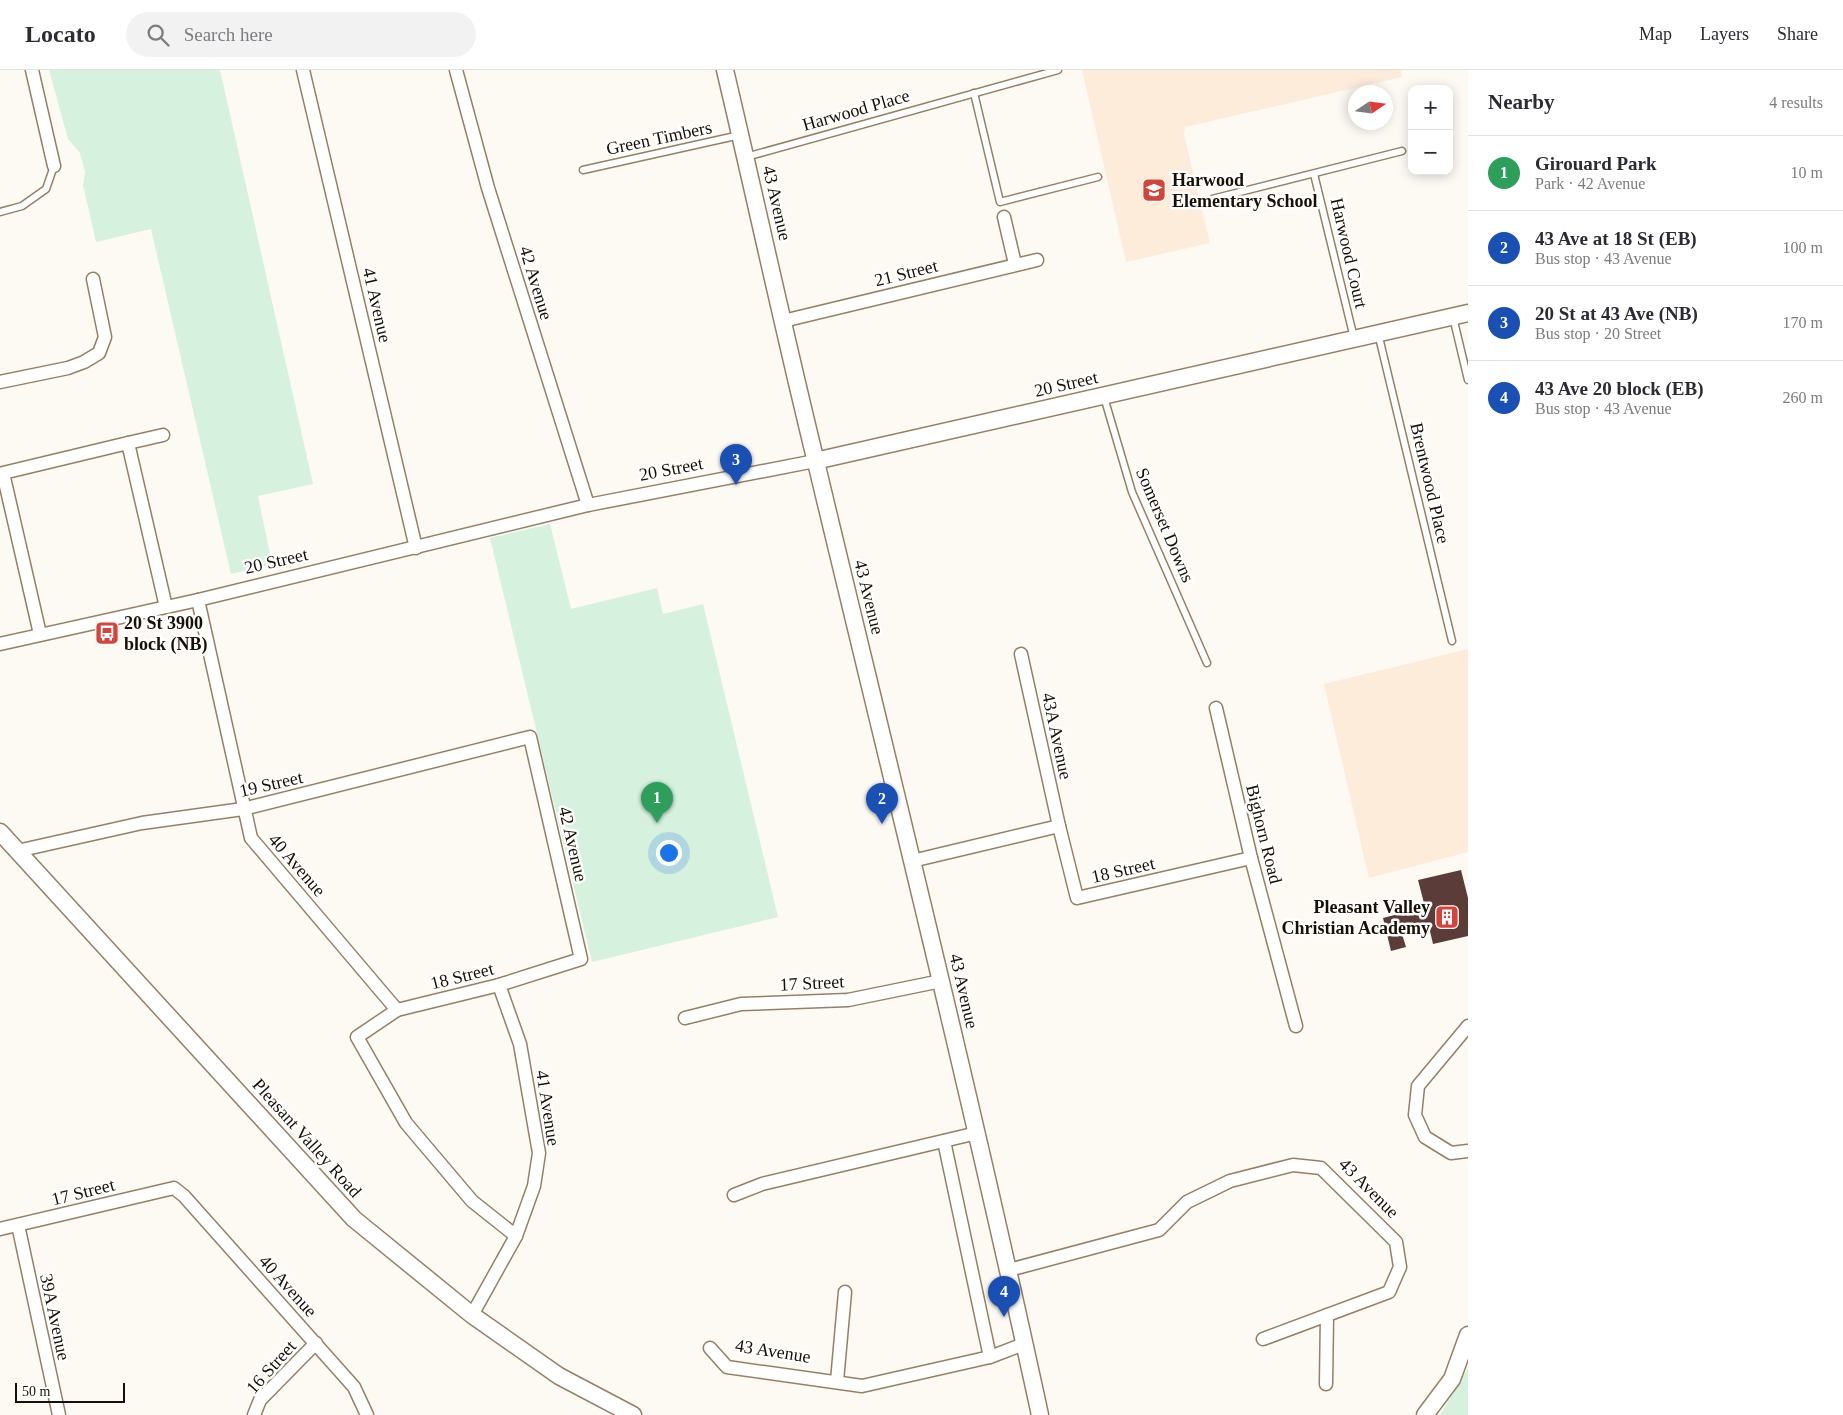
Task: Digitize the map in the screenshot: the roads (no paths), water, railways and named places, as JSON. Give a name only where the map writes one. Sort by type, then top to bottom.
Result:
[{"type":"street","points":[[32,70],[54,166]]},
{"type":"street","name":"41 Avenue","points":[[304,70],[416,548]]},
{"type":"street","name":"42 Avenue","points":[[456,70],[488,188],[588,505]]},
{"type":"street","name":"43 Avenue","points":[[725,70],[815,461],[977,1133],[1040,1415]]},
{"type":"street","points":[[1004,217],[1015,264]]},
{"type":"street","name":"21 Street","points":[[783,321],[1037,260]]},
{"type":"street","points":[[0,382],[68,368],[84,362],[99,353],[105,337],[93,279]]},
{"type":"street","name":"20 Street","points":[[0,644],[198,600],[588,505],[815,461],[1354,340],[1460,314]]},
{"type":"street","points":[[40,634],[2,473],[163,434]]},
{"type":"street","points":[[128,443],[166,607]]},
{"type":"street","name":"40 Avenue","points":[[198,600],[251,838],[397,1010]]},
{"type":"street","name":"43A Avenue","points":[[1021,654],[1059,826]]},
{"type":"street","name":"Bighorn Road","points":[[1216,708],[1251,858],[1296,1026]]},
{"type":"street","name":"42 Avenue","points":[[530,737],[581,959]]},
{"type":"street","name":"19 Street","points":[[17,851],[142,823],[244,809],[530,737]]},
{"type":"street","points":[[912,861],[1059,826]]},
{"type":"street","name":"18 Street","points":[[1059,826],[1077,898],[1251,858]]},
{"type":"street","name":"Pleasant Valley Road","points":[[0,832],[354,1219],[472,1315],[559,1376],[633,1415]]},
{"type":"street","name":"18 Street","points":[[516,1236],[472,1201],[406,1123],[357,1037],[397,1010],[499,985],[581,959]]},
{"type":"street","name":"17 Street","points":[[685,1018],[742,1004],[848,1000],[941,981]]},
{"type":"street","name":"41 Avenue","points":[[472,1315],[516,1236],[534,1186],[539,1153],[520,1044],[499,985]]},
{"type":"street","points":[[1468,1026],[1418,1086],[1415,1115],[1425,1137],[1451,1153],[1468,1151]]},
{"type":"street","points":[[734,1195],[762,1184],[977,1133]]},
{"type":"street","points":[[944,1141],[990,1357]]},
{"type":"street","name":"43 Avenue","points":[[1009,1270],[1160,1230],[1187,1202],[1230,1181],[1293,1165],[1321,1168],[1396,1242],[1400,1267],[1389,1292],[1263,1339]]},
{"type":"street","name":"40 Avenue","points":[[174,1188],[184,1196],[354,1387],[367,1415]]},
{"type":"street","name":"17 Street","points":[[0,1229],[174,1188]]},
{"type":"street","name":"39A Avenue","points":[[18,1225],[58,1415]]},
{"type":"street","points":[[837,1381],[845,1292]]},
{"type":"street","points":[[1326,1384],[1327,1314]]},
{"type":"street","points":[[1425,1415],[1452,1380],[1468,1335]]},
{"type":"street","name":"16 Street","points":[[254,1415],[260,1400],[316,1343]]},
{"type":"street","name":"43 Avenue","points":[[710,1348],[727,1367],[862,1386],[990,1357],[1024,1344]]},
{"type":"lane","name":"Harwood Place","points":[[746,156],[1058,70]]},
{"type":"lane","points":[[974,93],[1000,202],[1098,177]]},
{"type":"lane","name":"Green Timbers","points":[[583,170],[740,135]]},
{"type":"lane","points":[[1212,199],[1402,151]]},
{"type":"lane","points":[[0,212],[22,206],[46,189],[54,166]]},
{"type":"lane","name":"Harwood Court","points":[[1314,174],[1354,340]]},
{"type":"lane","points":[[1460,314],[1468,380]]},
{"type":"lane","name":"Brentwood Place","points":[[1378,333],[1452,641]]},
{"type":"lane","name":"Somerset Downs","points":[[1103,396],[1132,492],[1207,663]]},
{"type":"place","name":"Harwood Elementary School","points":[[1154,190]]},
{"type":"place","name":"20 St at 43 Ave (NB)","points":[[736,485]]},
{"type":"place","name":"20 St 3900 block (NB)","points":[[107,633]]},
{"type":"place","name":"Girouard Park","points":[[657,823]]},
{"type":"place","name":"43 Ave at 18 St (EB)","points":[[882,824]]},
{"type":"place","name":"Pleasant Valley Christian Academy","points":[[1447,917]]},
{"type":"place","name":"43 Ave 20 block (EB)","points":[[1004,1317]]}]
